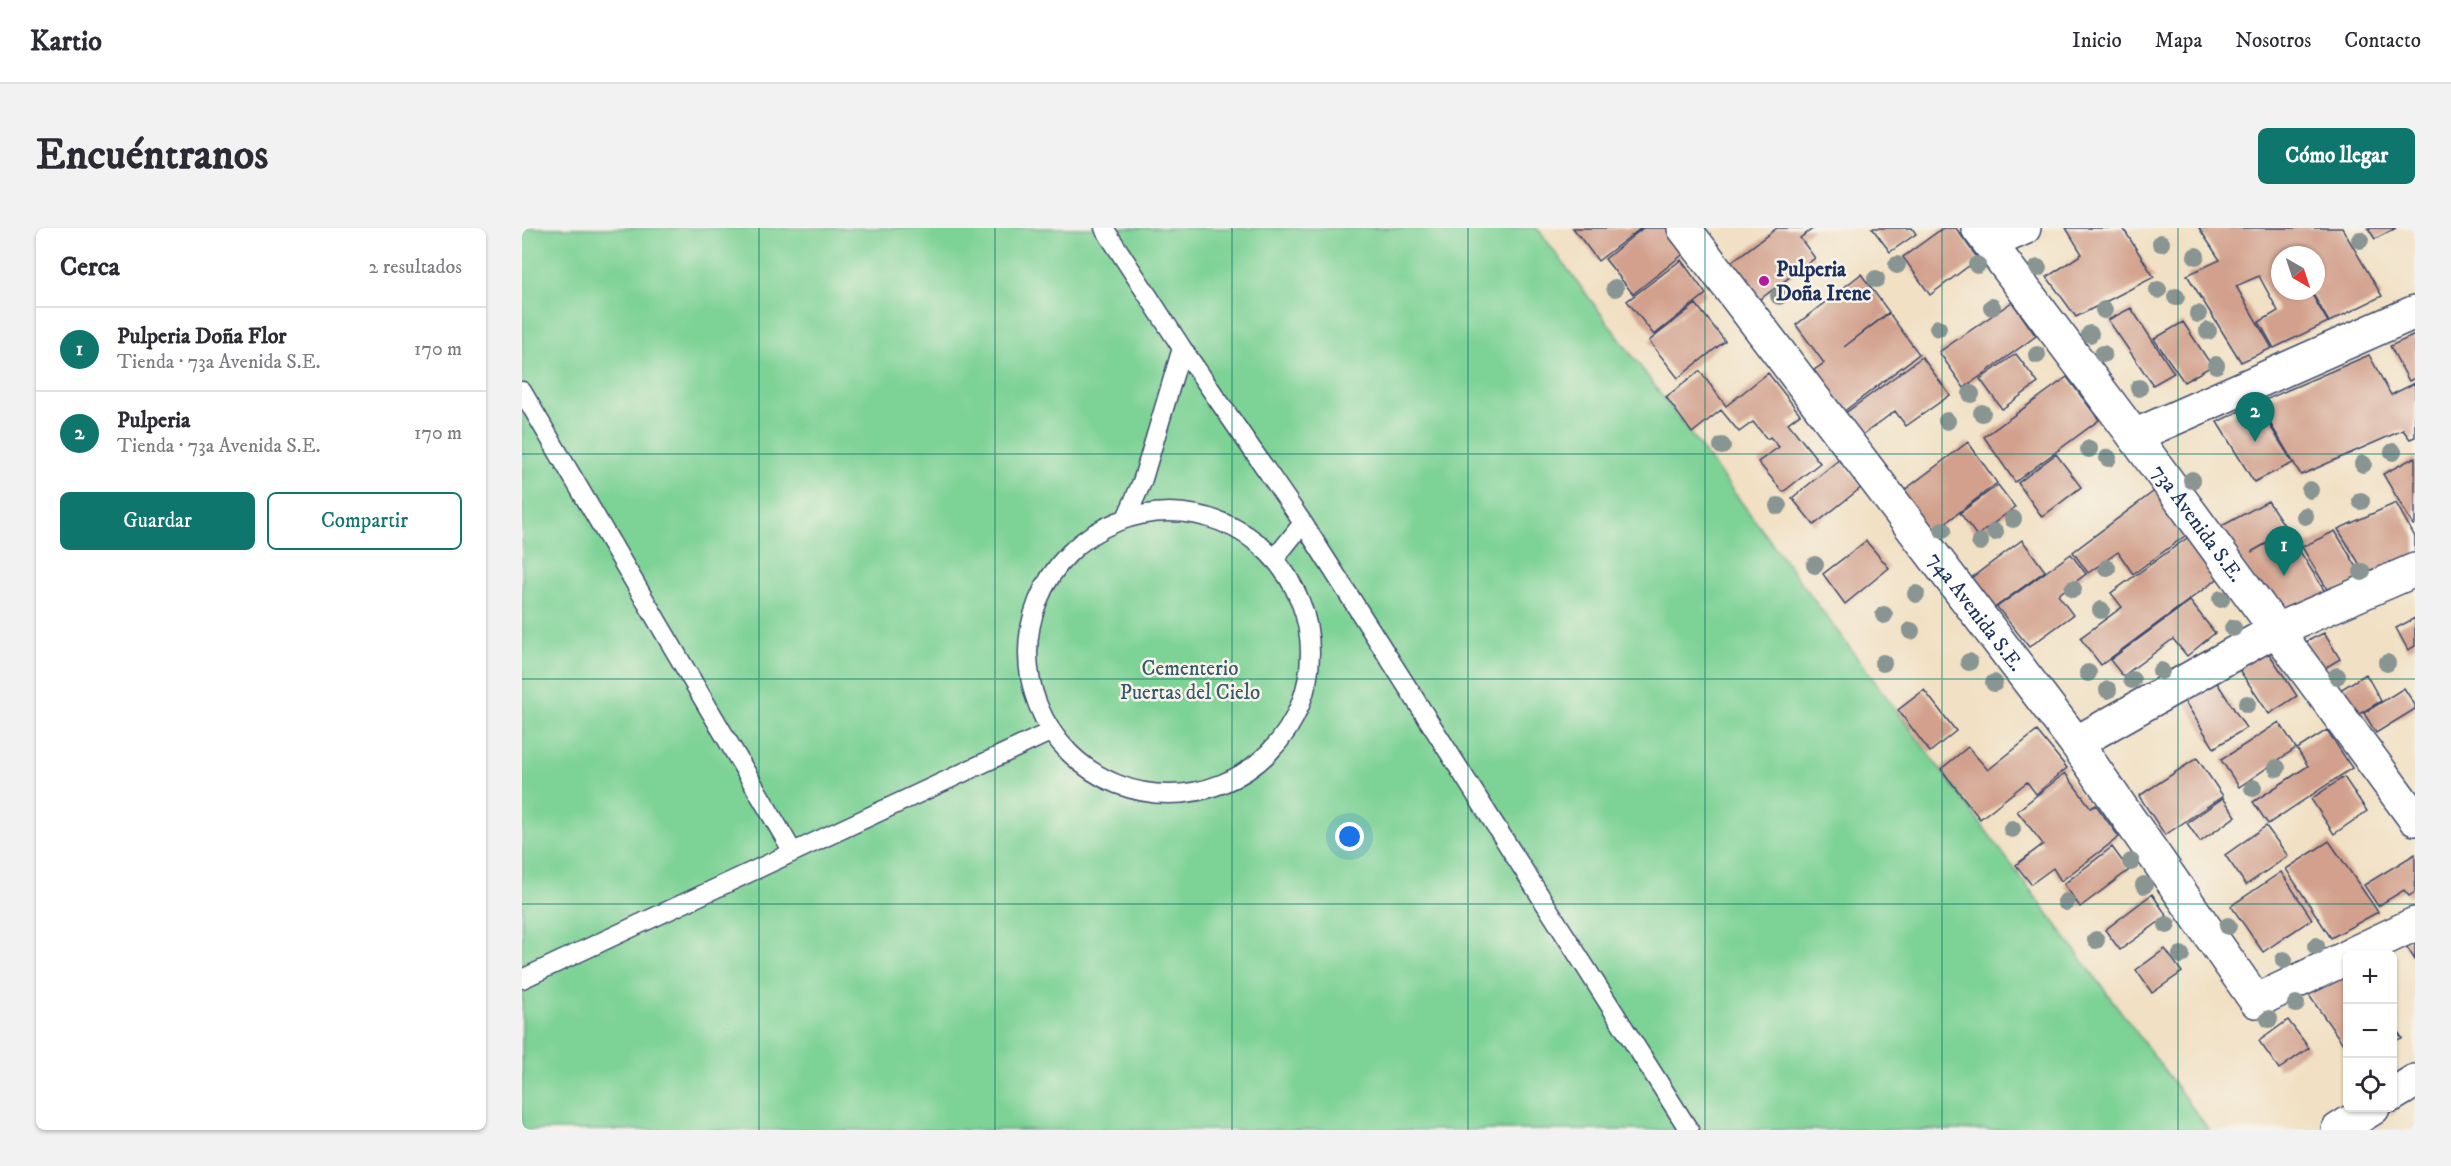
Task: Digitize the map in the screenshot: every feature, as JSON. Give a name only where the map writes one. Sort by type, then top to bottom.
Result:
[{"type":"street","name":"74a Avenida S.E.","points":[[1684,228],[2076,743],[2256,1001],[2343,959]]},
{"type":"street","points":[[1984,236],[2024,228]]},
{"type":"street","name":"73a Avenida S.E.","points":[[1984,236],[2415,819]]},
{"type":"street","points":[[2134,436],[2415,312]]},
{"type":"street","points":[[2076,743],[2276,630],[2415,570]]},
{"type":"street","points":[[2360,950],[2415,924]]},
{"type":"street","points":[[2397,1092],[2415,1081]]},
{"type":"street","points":[[2338,1130],[2365,1112]]},
{"type":"lane","points":[[1104,228],[1182,348],[1303,523],[1689,1130]]},
{"type":"lane","points":[[1127,516],[1142,482],[1182,348]]},
{"type":"lane","points":[[522,391],[793,852]]},
{"type":"lane","points":[[1210,514],[1276,557],[1308,618],[1309,684],[1276,749],[1213,790],[1139,794],[1074,762],[1034,705],[1025,638],[1059,561],[1127,516],[1210,514]]},
{"type":"lane","points":[[1276,557],[1303,523]]},
{"type":"lane","points":[[522,979],[1052,731]]},
{"type":"green space","name":"Cementerio Puertas del Cielo","points":[[522,228],[1537,228],[2209,1130],[522,1130]]},
{"type":"building","points":[[1573,228],[1641,228],[1598,261]]},
{"type":"building","points":[[1643,228],[1675,228],[1691,248],[1633,294],[1605,259]]},
{"type":"building","name":"Pulperia Doña Irene","points":[[1777,228],[1814,228],[1800,238],[1815,258],[1759,300],[1730,263]]},
{"type":"building","points":[[1872,228],[1912,228],[1916,234],[1890,252]]},
{"type":"building","points":[[1943,228],[1956,228],[1978,259],[1930,295],[1903,257]]},
{"type":"building","points":[[2066,228],[2123,228],[2154,277],[2076,317],[2047,277],[2082,254]]},
{"type":"building","points":[[2199,228],[2342,228],[2382,296],[2329,322],[2316,300],[2325,300],[2325,246],[2271,246],[2271,298],[2259,276],[2236,286],[2272,348],[2241,362],[2187,275],[2220,260]]},
{"type":"building","points":[[2368,228],[2396,228],[2375,239]]},
{"type":"building","points":[[1681,260],[1706,294],[1654,335],[1627,301]]},
{"type":"building","points":[[1861,274],[1889,312],[1844,347],[1889,313],[1919,354],[1838,416],[1807,375],[1824,363],[1796,325]]},
{"type":"building","points":[[2272,300],[2315,300],[2328,322],[2274,348],[2259,322],[2278,311]]},
{"type":"building","points":[[2012,302],[2036,336],[1964,388],[1939,352]]},
{"type":"building","points":[[1696,304],[1725,341],[1678,378],[1649,341]]},
{"type":"building","points":[[2131,308],[2174,373],[2153,385],[2108,320]]},
{"type":"building","points":[[2183,322],[2212,366],[2184,382],[2154,339]]},
{"type":"building","points":[[2415,335],[2415,378],[2409,381],[2390,346]]},
{"type":"building","points":[[2016,354],[2038,383],[2002,409],[1980,379]]},
{"type":"building","points":[[2369,355],[2391,395],[2415,383],[2415,437],[2410,439],[2403,430],[2301,475],[2258,403]]},
{"type":"building","points":[[1922,357],[1950,395],[1906,426],[1895,411],[1857,439],[1840,417]]},
{"type":"building","points":[[1700,371],[1726,406],[1768,373],[1800,414],[1788,423],[1820,463],[1783,492],[1758,462],[1779,447],[1770,437],[1767,439],[1753,422],[1739,432],[1721,410],[1692,433],[1666,397]]},
{"type":"building","points":[[2067,377],[2099,420],[2015,482],[1984,437]]},
{"type":"building","points":[[2256,403],[2293,463],[2254,482],[2217,422]]},
{"type":"building","points":[[1968,442],[1997,483],[1930,535],[1898,495]]},
{"type":"building","points":[[2056,454],[2081,487],[2042,517],[2018,483]]},
{"type":"building","points":[[2415,457],[2415,524],[2413,525],[2383,474]]},
{"type":"building","points":[[1840,459],[1862,487],[1814,525],[1792,498]]},
{"type":"building","points":[[1998,485],[2015,507],[1977,536],[1960,513]]},
{"type":"building","points":[[2161,486],[2193,530],[2133,574],[2118,552],[2088,573],[2073,552]]},
{"type":"building","points":[[2268,501],[2288,531],[2251,552],[2288,532],[2327,595],[2280,617],[2218,528]]},
{"type":"building","points":[[2396,503],[2415,537],[2415,559],[2368,578],[2338,529]]},
{"type":"building","points":[[2335,531],[2364,579],[2330,594],[2302,547]]},
{"type":"building","points":[[2194,533],[2224,574],[2101,665],[2080,638],[2122,607],[2111,593]]},
{"type":"building","points":[[2022,540],[2045,571],[1990,611],[1966,582]]},
{"type":"building","points":[[1866,541],[1889,568],[1845,604],[1823,574]]},
{"type":"building","points":[[2071,554],[2086,574],[2058,595],[2073,615],[2029,647],[1997,607]]},
{"type":"building","points":[[2190,601],[2215,633],[2187,656],[2173,639],[2123,676],[2110,660]]},
{"type":"building","points":[[2415,618],[2415,646],[2408,650],[2396,628]]},
{"type":"building","points":[[2324,633],[2340,659],[2320,671],[2301,644]]},
{"type":"building","points":[[2266,649],[2297,696],[2269,714],[2238,668]]},
{"type":"building","points":[[2366,674],[2381,701],[2356,716],[2340,690]]},
{"type":"building","points":[[2214,678],[2246,728],[2214,748],[2182,697]]},
{"type":"building","points":[[2404,688],[2415,705],[2415,709],[2376,733],[2364,713]]},
{"type":"building","points":[[1924,690],[1956,731],[1930,752],[1898,710]]},
{"type":"building","points":[[2279,722],[2296,748],[2239,787],[2221,760]]},
{"type":"building","points":[[2327,730],[2352,768],[2268,824],[2253,802],[2308,766],[2297,749]]},
{"type":"building","points":[[2037,731],[2067,768],[2036,794],[2027,782],[1980,819],[1941,769],[1968,747],[1988,770]]},
{"type":"building","points":[[2197,758],[2223,796],[2165,835],[2139,796]]},
{"type":"building","points":[[2065,773],[2091,808],[2096,805],[2119,837],[2061,881],[2053,868],[2031,884],[2016,865],[2043,844],[2017,811]]},
{"type":"building","points":[[2344,777],[2367,811],[2334,834],[2311,799]]},
{"type":"building","points":[[2223,798],[2236,816],[2200,842],[2187,823]]},
{"type":"building","points":[[2266,826],[2288,856],[2246,885],[2225,855]]},
{"type":"building","points":[[2329,841],[2378,912],[2331,938],[2286,869]]},
{"type":"building","points":[[2112,847],[2129,870],[2080,907],[2064,884]]},
{"type":"building","points":[[2415,854],[2415,892],[2409,896],[2404,890],[2378,906],[2364,885]]},
{"type":"building","points":[[2281,872],[2312,919],[2263,952],[2231,906]]},
{"type":"building","points":[[2152,894],[2167,916],[2120,950],[2105,930]]},
{"type":"building","points":[[2415,936],[2415,960],[2403,941]]},
{"type":"building","points":[[2165,949],[2182,972],[2152,993],[2136,970]]},
{"type":"building","points":[[2343,972],[2343,1044],[2306,991]]},
{"type":"building","points":[[2288,1020],[2309,1048],[2279,1069],[2259,1041]]},
{"type":"building","points":[[2397,1030],[2402,1038],[2397,1040]]},
{"type":"place","name":"Pulperia Doña Irene","points":[[1764,281]]},
{"type":"place","name":"Pulperia","points":[[2255,442]]},
{"type":"place","name":"Pulperia Doña Flor","points":[[2284,576]]}]
